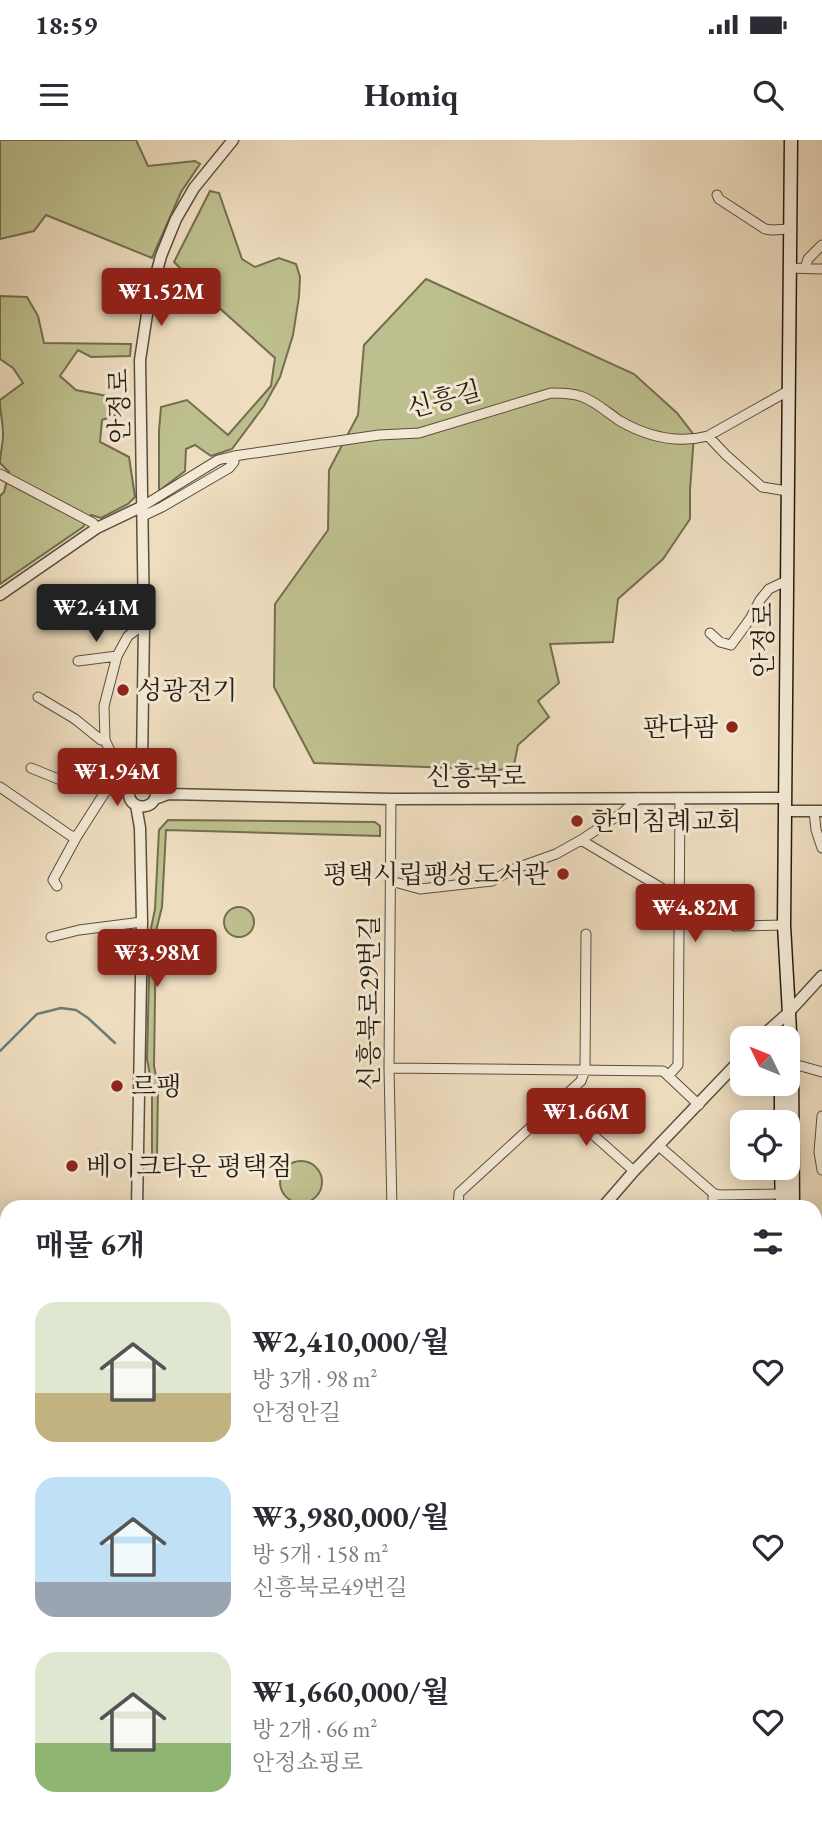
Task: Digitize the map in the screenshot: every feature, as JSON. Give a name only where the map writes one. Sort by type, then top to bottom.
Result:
[{"type":"main road","name":"안정로","points":[[789,1026],[784,925],[791,140]]},
{"type":"main road","name":"안정로","points":[[786,1026],[788,1013]]},
{"type":"main road","name":"안정로","points":[[787,1200],[791,1096]]},
{"type":"main road","points":[[783,1180],[787,1200]]},
{"type":"street","name":"안정로","points":[[142,764],[144,624],[140,360],[149,301],[161,256],[176,219],[194,188],[233,140]]},
{"type":"street","points":[[717,195],[719,199],[765,229],[790,229]]},
{"type":"street","points":[[805,268],[808,259],[822,245]]},
{"type":"street","points":[[789,268],[822,269]]},
{"type":"street","points":[[787,491],[762,487],[708,436],[788,391]]},
{"type":"street","name":"신흥길","points":[[0,595],[97,528],[143,516],[218,460],[234,456],[379,435],[419,433],[551,393],[584,397],[622,422],[656,437],[690,440],[708,436]]},
{"type":"street","points":[[0,474],[93,523],[97,528]]},
{"type":"street","points":[[710,633],[720,642],[731,645],[769,589],[786,581]]},
{"type":"street","points":[[116,785],[117,766],[105,740],[104,706],[117,656],[128,636],[144,624]]},
{"type":"street","points":[[78,661],[117,656]]},
{"type":"street","points":[[38,696],[75,719],[101,740],[105,740]]},
{"type":"street","points":[[140,828],[157,795],[142,764]]},
{"type":"street","points":[[137,1200],[142,922],[140,828],[136,805],[130,798],[132,785],[142,764]]},
{"type":"street","points":[[31,768],[68,783],[78,767],[110,779],[116,785]]},
{"type":"street","points":[[57,886],[53,880],[76,836],[107,789],[116,785],[132,785],[139,780],[151,783],[168,793]]},
{"type":"street","points":[[0,787],[71,836],[76,836]]},
{"type":"street","points":[[136,805],[144,807],[168,793]]},
{"type":"street","name":"신흥북로","points":[[168,793],[391,799],[680,798],[785,804],[818,811]]},
{"type":"street","points":[[391,881],[420,889],[492,881],[581,840],[622,813],[639,798]]},
{"type":"street","points":[[668,1076],[678,1065],[680,798]]},
{"type":"street","name":"신흥북로29번길","points":[[391,799],[389,1068],[392,1200]]},
{"type":"street","points":[[818,811],[816,830],[822,848]]},
{"type":"street","points":[[581,840],[680,899],[735,926],[784,925]]},
{"type":"street","points":[[51,937],[79,930],[142,922]]},
{"type":"street","points":[[459,1200],[459,1193],[581,1081],[585,1069],[586,934]]},
{"type":"street","points":[[773,1026],[822,976]]},
{"type":"street","points":[[800,1066],[822,1072]]},
{"type":"street","points":[[389,1068],[663,1071],[699,1105]]},
{"type":"street","points":[[610,1200],[730,1071]]},
{"type":"street","points":[[557,1103],[634,1171]]},
{"type":"street","points":[[822,1116],[819,1152],[822,1170]]},
{"type":"street","points":[[659,1146],[712,1193],[776,1200]]},
{"type":"street","points":[[712,1193],[712,1200]]},
{"type":"green space","points":[[0,140],[136,140],[148,166],[195,161],[200,164],[181,192],[152,258],[46,215],[34,231],[0,239]]},
{"type":"green space","points":[[210,191],[219,193],[242,259],[255,267],[279,258],[296,264],[300,277],[293,335],[280,377],[264,406],[232,449],[211,456],[195,445],[186,449],[185,471],[159,491],[161,407],[187,400],[228,435],[271,386],[275,358],[215,304],[216,288],[174,262]]},
{"type":"green space","points":[[426,279],[634,374],[677,413],[694,435],[690,519],[663,559],[618,599],[613,642],[550,644],[559,683],[538,701],[549,717],[518,745],[513,770],[314,763],[274,687],[275,604],[328,530],[329,470],[358,415],[364,345]]},
{"type":"green space","points":[[0,296],[27,297],[38,316],[44,343],[131,344],[130,356],[91,357],[78,350],[60,376],[76,390],[118,398],[121,413],[102,420],[100,442],[129,457],[135,497],[128,504],[101,518],[91,515],[83,527],[0,584],[0,496],[4,492],[9,472],[0,463],[3,435],[0,400],[23,383],[13,368],[0,359]]},
{"type":"green space","points":[[168,820],[375,822],[380,826],[380,836],[166,830],[162,907],[156,931],[154,1066],[158,1086],[157,1157],[152,1157],[152,1087],[147,1059],[150,933],[155,909],[159,830]]},
{"type":"green space","points":[[239,907],[250,911],[254,922],[250,933],[239,937],[228,933],[224,922],[228,911]]},
{"type":"green space","points":[[293,1163],[309,1163],[316,1167],[320,1174],[320,1190],[311,1200],[291,1200],[282,1190],[282,1174],[286,1167]]},
{"type":"waterway","points":[[0,1051],[37,1014],[61,1008],[76,1010],[115,1043]]},
{"type":"place","name":"성광전기","points":[[123,690]]},
{"type":"place","name":"판다팜","points":[[732,727]]},
{"type":"place","name":"한미침례교회","points":[[577,821]]},
{"type":"place","name":"평택시립팽성도서관","points":[[563,874]]},
{"type":"place","name":"르팽","points":[[117,1086]]},
{"type":"place","name":"베이크타운 평택점","points":[[72,1166]]}]
